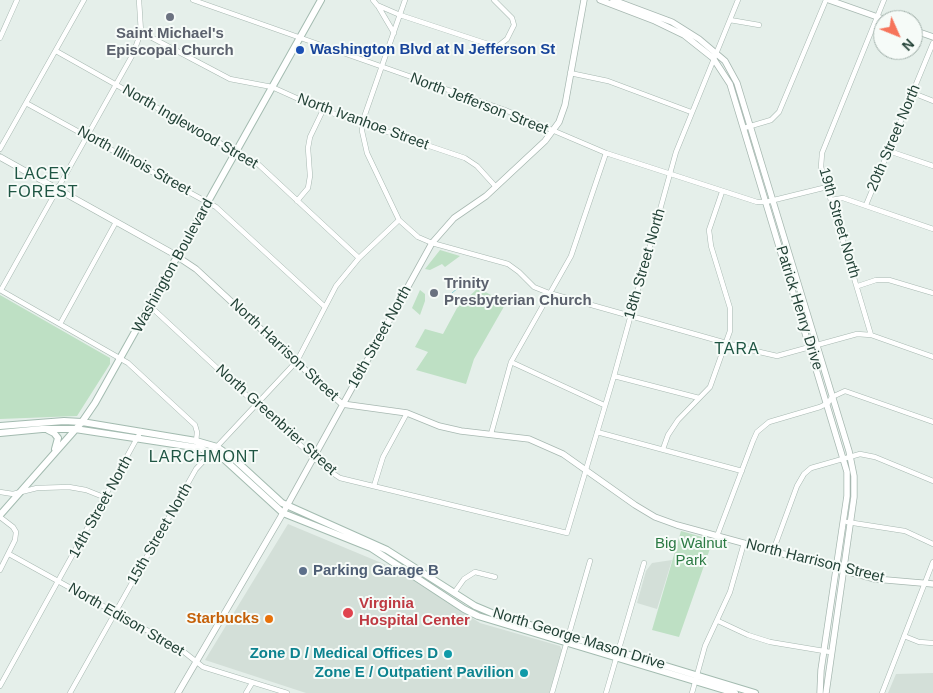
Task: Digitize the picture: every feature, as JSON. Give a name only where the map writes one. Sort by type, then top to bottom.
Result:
[{"type":"main road","name":"Washington Boulevard","points":[[0,516],[82,422],[122,359],[321,0]]},
{"type":"main road","name":"North George Mason Drive","points":[[0,426],[82,422],[140,435],[195,444],[214,450],[233,458],[277,499],[287,505],[377,544],[475,606],[568,640]]},
{"type":"main road","name":"North George Mason Drive","points":[[0,433],[42,429],[75,429],[140,435]]},
{"type":"main road","points":[[42,429],[52,431],[58,439],[51,457]]},
{"type":"main road","name":"North George Mason Drive","points":[[214,450],[283,513],[371,548],[464,609],[478,616],[755,693]]},
{"type":"main road","name":"North George Mason Drive","points":[[696,678],[735,693]]},
{"type":"street","points":[[0,38],[17,0]]},
{"type":"street","points":[[0,149],[84,0]]},
{"type":"street","points":[[139,0],[141,32],[133,54],[0,290],[122,359],[195,425],[198,432],[195,444]]},
{"type":"street","name":"North Jefferson Street","points":[[193,0],[300,36],[505,110],[606,153],[722,192],[757,202],[769,201]]},
{"type":"street","points":[[373,0],[394,33]]},
{"type":"street","points":[[405,0],[362,123],[367,153],[399,220],[418,237],[432,243],[508,264],[534,287],[549,293],[630,318],[777,356],[857,334],[871,336],[933,357]]},
{"type":"street","points":[[377,5],[400,15],[497,47],[507,39],[514,25],[512,18],[494,0]]},
{"type":"street","name":"16th Street North","points":[[178,693],[283,513],[432,243],[454,218],[496,187],[553,132],[563,113],[584,0]]},
{"type":"street","name":"Patrick Henry Drive","points":[[600,0],[669,28],[715,55]]},
{"type":"street","name":"Patrick Henry Drive","points":[[613,0],[672,22],[700,39],[715,55],[730,84],[747,127],[814,346],[851,457],[855,484],[851,523],[820,693]]},
{"type":"street","name":"18th Street North","points":[[567,533],[604,404],[614,376],[670,174],[691,112],[738,0]]},
{"type":"street","points":[[747,127],[772,120],[779,112],[828,0],[873,15]]},
{"type":"street","points":[[730,20],[760,25]]},
{"type":"street","name":"19th Street North","points":[[871,336],[858,286],[821,167],[822,153],[873,29]]},
{"type":"street","name":"North Ivanhoe Street","points":[[141,32],[230,79],[272,87],[323,110],[465,158],[477,166],[496,187]]},
{"type":"street","name":"20th Street North","points":[[866,205],[914,93],[933,43]]},
{"type":"street","name":"North Inglewood Street","points":[[56,51],[259,165],[359,258]]},
{"type":"street","points":[[570,73],[608,81],[691,112]]},
{"type":"street","points":[[914,93],[933,101]]},
{"type":"street","name":"North Illinois Street","points":[[26,102],[209,203],[249,236],[326,307]]},
{"type":"street","points":[[297,201],[308,188],[310,176],[308,154],[310,137],[323,110]]},
{"type":"street","points":[[889,151],[933,166]]},
{"type":"street","points":[[492,434],[511,362],[571,256],[606,153]]},
{"type":"street","name":"North Harrison Street","points":[[0,157],[196,269],[342,404],[407,413],[439,426],[461,431],[529,439],[549,447],[586,470],[612,491],[655,517],[875,579],[933,584]]},
{"type":"street","points":[[769,201],[827,187]]},
{"type":"street","points":[[663,449],[668,435],[678,420],[710,387],[732,323],[730,308],[711,246],[709,230],[722,192]]},
{"type":"street","points":[[831,200],[843,198],[933,229]]},
{"type":"street","name":"15th Street North","points":[[70,693],[196,470],[296,362],[336,286],[359,258],[399,220]]},
{"type":"street","points":[[60,324],[116,222]]},
{"type":"street","points":[[858,286],[876,280],[889,280],[933,293]]},
{"type":"street","name":"North Greenbrier Street","points":[[151,307],[313,457],[340,478],[567,533]]},
{"type":"street","name":"Patrick Henry Drive","points":[[814,346],[844,459],[848,484],[827,652],[826,693]]},
{"type":"street","points":[[511,362],[604,404]]},
{"type":"street","points":[[614,376],[699,398]]},
{"type":"street","points":[[717,536],[753,441],[762,426],[769,422],[828,403],[832,397],[845,391],[933,422]]},
{"type":"street","points":[[374,486],[383,457],[407,413]]},
{"type":"street","points":[[597,432],[742,471]]},
{"type":"street","name":"14th Street North","points":[[0,686],[140,435]]},
{"type":"street","points":[[773,551],[804,474],[812,468],[860,454],[875,457],[933,481]]},
{"type":"street","points":[[0,492],[19,493],[37,488],[69,487],[86,490],[106,498]]},
{"type":"street","points":[[0,516],[16,532],[9,554],[0,570]]},
{"type":"street","points":[[844,521],[906,532],[933,544]]},
{"type":"street","points":[[692,693],[705,646],[730,592],[744,543]]},
{"type":"street","name":"North Edison Street","points":[[9,554],[178,648],[196,663],[287,693]]},
{"type":"street","points":[[552,693],[590,561]]},
{"type":"street","points":[[882,693],[933,562]]},
{"type":"street","points":[[606,693],[644,563]]},
{"type":"street","points":[[454,593],[464,579],[475,572],[495,577]]},
{"type":"street","points":[[718,621],[748,635],[796,648],[827,652]]},
{"type":"street","points":[[904,636],[919,642],[933,643]]},
{"type":"street","points":[[246,693],[252,682]]},
{"type":"shaded area","name":"Virginia Hospital Center","points":[[288,524],[396,569],[480,623],[560,646],[562,650],[549,693],[306,693],[205,660]]},
{"type":"shaded area","points":[[672,560],[657,609],[637,603],[646,571],[652,563]]},
{"type":"shaded area","points":[[933,673],[933,693],[888,693],[896,674]]},
{"type":"green space","points":[[440,250],[460,256],[445,267],[442,264],[430,270],[425,269]]},
{"type":"green space","points":[[478,288],[506,303],[474,359],[466,384],[416,370],[428,352],[415,347],[425,329],[443,334],[457,308]]},
{"type":"green space","points":[[420,290],[425,294],[425,301],[420,315],[412,308]]},
{"type":"green space","points":[[0,295],[110,358],[110,364],[77,416],[0,419]]},
{"type":"green space","name":"Big Walnut Park","points":[[681,531],[713,540],[679,637],[652,630]]},
{"type":"waterway","points":[[452,293],[465,282],[460,276]]},
{"type":"place","name":"Saint Michael's Episcopal Church","points":[[170,17]]},
{"type":"place","name":"Washington Blvd at N Jefferson St","points":[[300,50]]},
{"type":"place","name":"Trinity Presbyterian Church","points":[[434,293]]},
{"type":"place","name":"Parking Garage B","points":[[303,571]]},
{"type":"place","name":"Virginia Hospital Center","points":[[348,613]]},
{"type":"place","name":"Starbucks","points":[[269,619]]},
{"type":"place","name":"Zone D / Medical Offices D","points":[[448,654]]},
{"type":"place","name":"Zone E / Outpatient Pavilion","points":[[524,673]]},
{"type":"district","name":"LACEY FOREST","points":[[43,184]]},
{"type":"district","name":"TARA","points":[[737,350]]},
{"type":"district","name":"LARCHMONT","points":[[204,458]]}]
